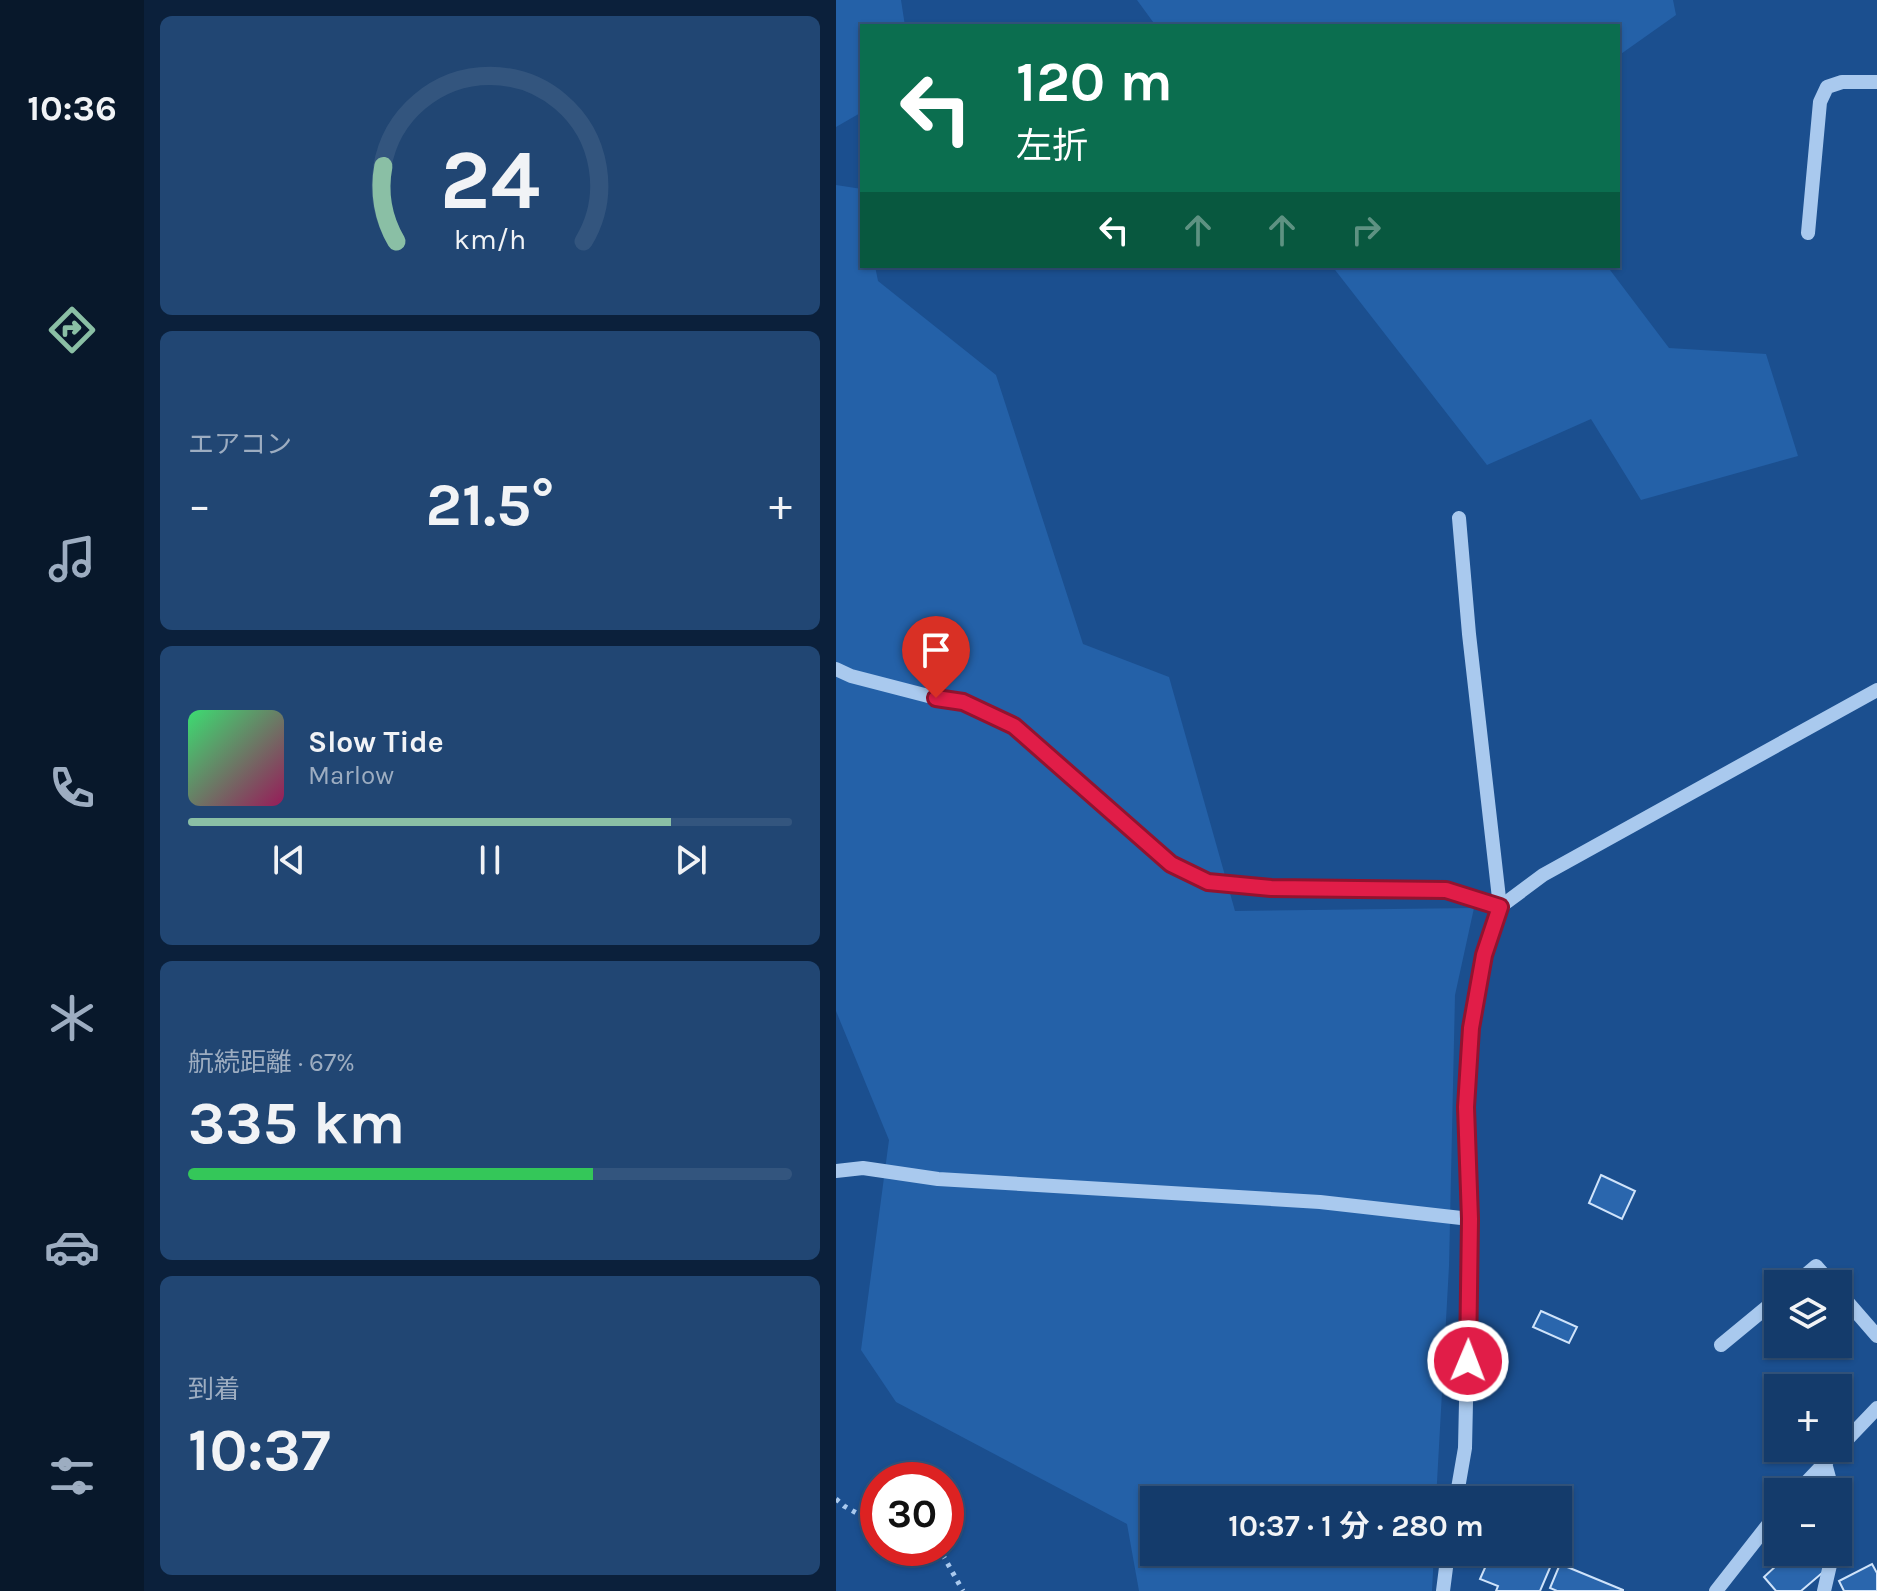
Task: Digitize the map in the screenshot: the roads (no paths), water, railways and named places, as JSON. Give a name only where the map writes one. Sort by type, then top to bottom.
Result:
[{"type":"street","points":[[1808,233],[1820,102],[1827,87],[1842,82],[1877,82]]},
{"type":"street","points":[[1458,1486],[1465,1448],[1470,1219],[1466,1107],[1471,1028],[1484,955],[1500,907],[1459,518]]},
{"type":"street","points":[[836,669],[851,676],[963,702],[1014,726],[1171,864],[1208,882],[1271,888],[1446,890],[1500,907]]},
{"type":"street","points":[[1500,907],[1543,875],[1877,690]]},
{"type":"street","points":[[836,1171],[863,1168],[938,1179],[1320,1202],[1470,1219]]},
{"type":"street","points":[[1852,1307],[1877,1336]]},
{"type":"street","points":[[1721,1345],[1764,1310]]},
{"type":"street","points":[[1811,1478],[1877,1408]]},
{"type":"street","points":[[1825,1463],[1829,1478]]},
{"type":"street","points":[[1720,1589],[1764,1531]]},
{"type":"street","points":[[1443,1591],[1446,1566]]},
{"type":"street","points":[[1824,1591],[1830,1566]]}]
